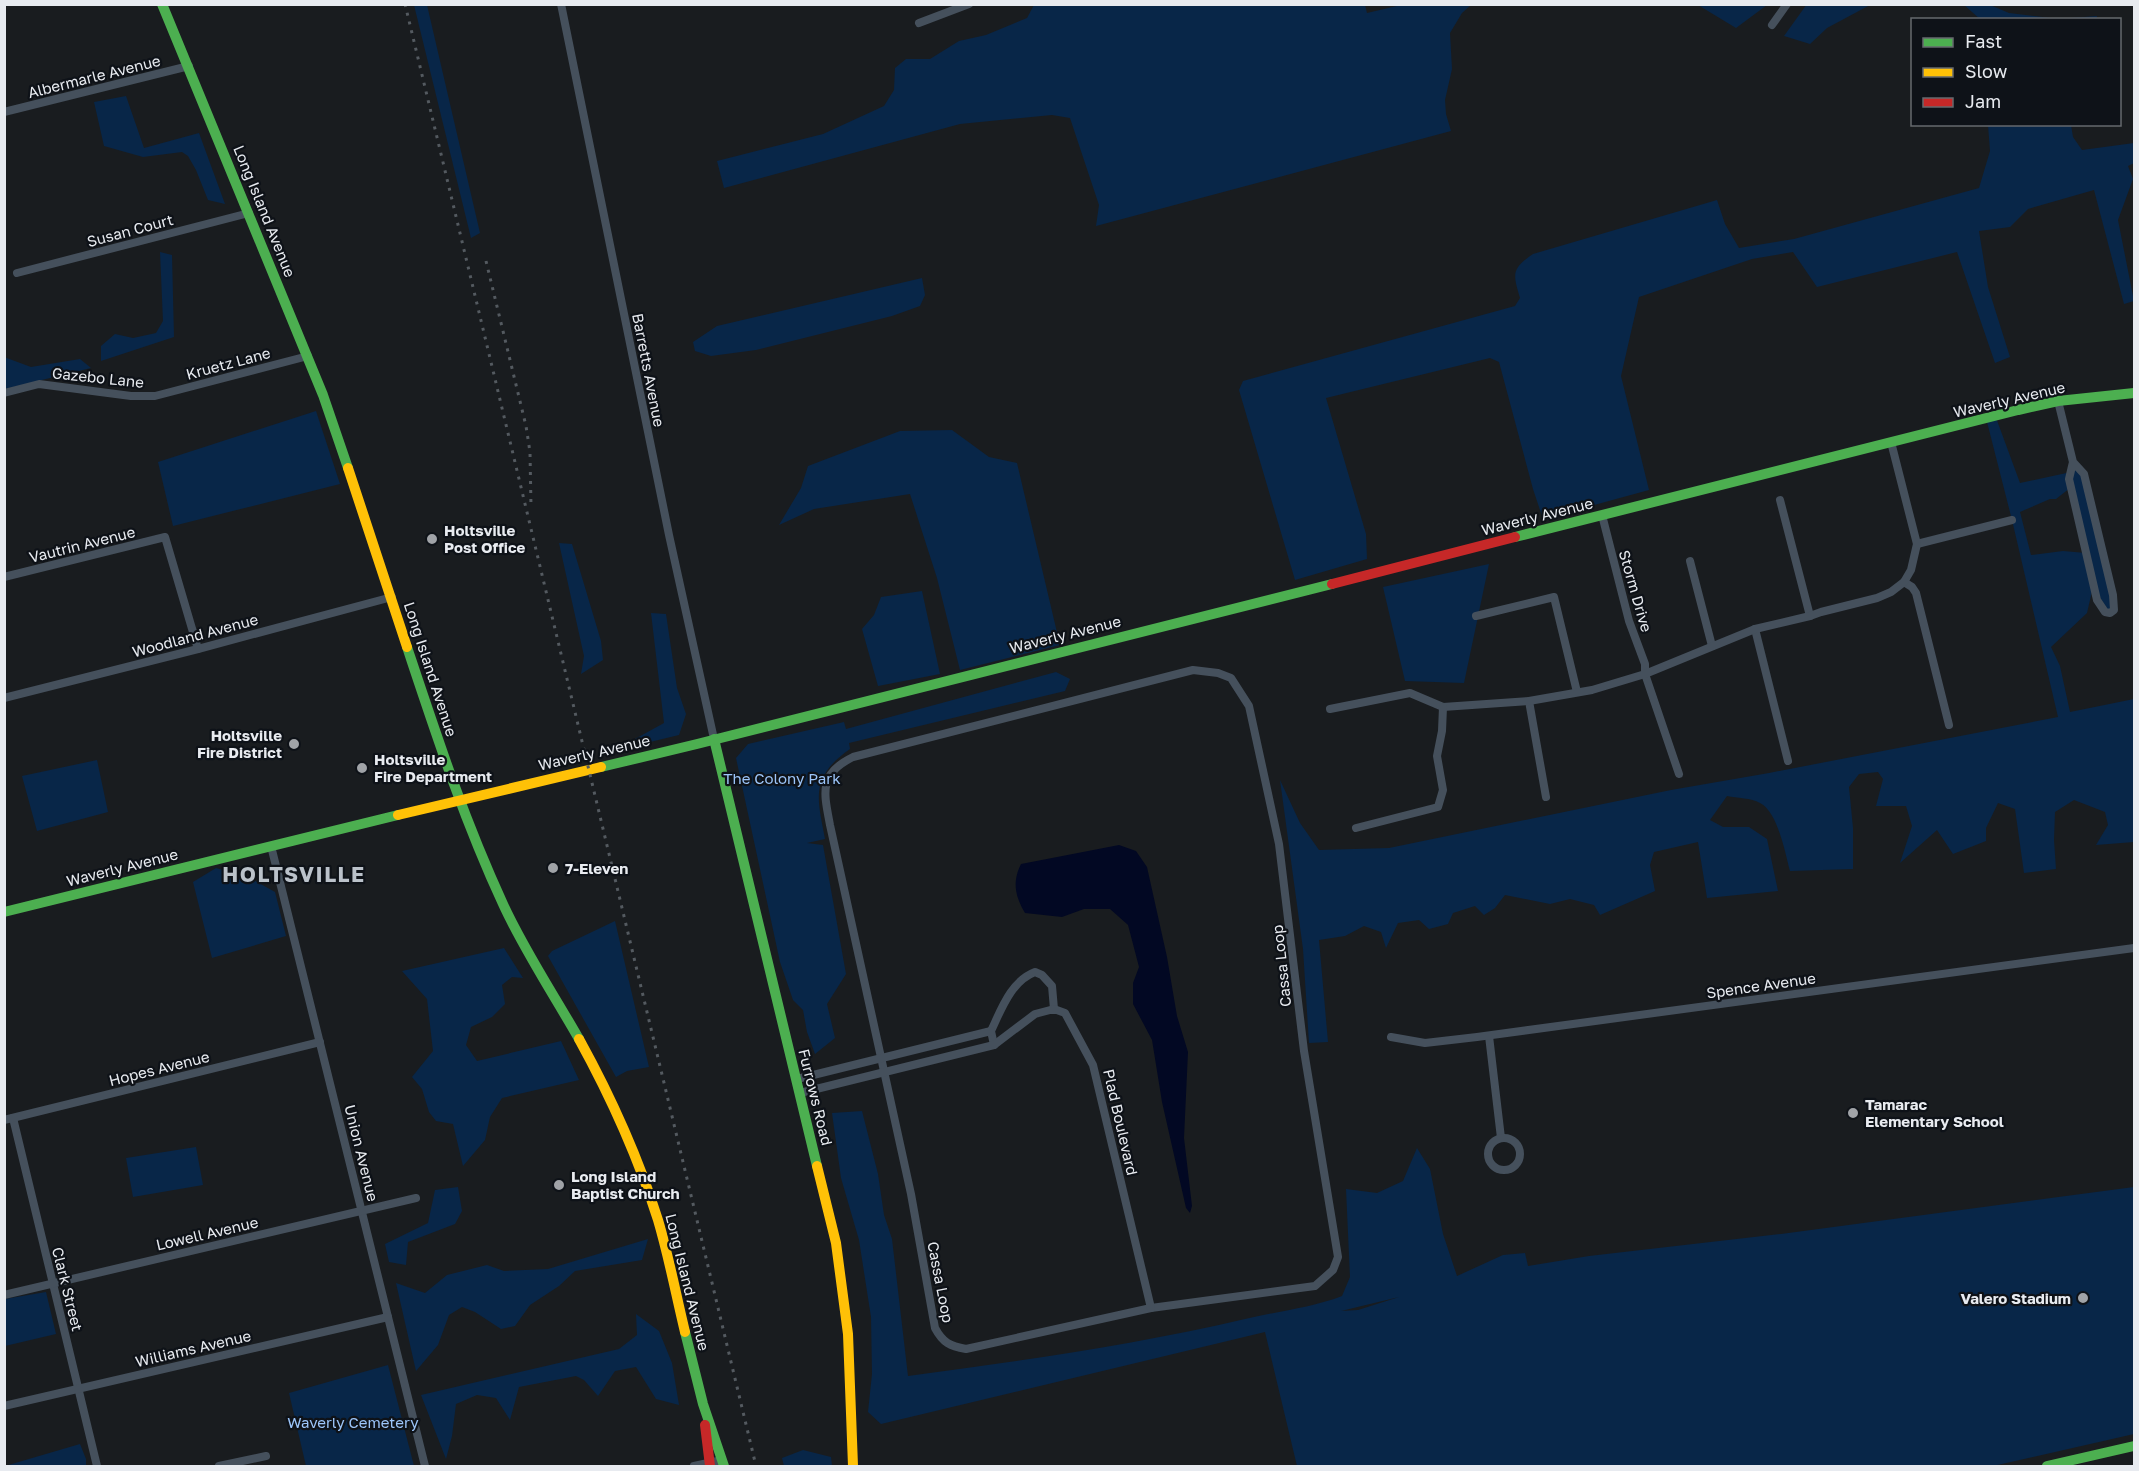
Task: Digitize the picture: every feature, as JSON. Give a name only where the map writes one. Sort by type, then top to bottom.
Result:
[{"type":"main road","name":"Long Island Avenue","points":[[162,4],[308,356],[335,428],[460,801],[477,845],[509,915],[603,1083],[635,1155],[662,1237],[703,1404],[723,1463]]},
{"type":"main road","name":"Waverly Avenue","points":[[4,912],[714,739],[2058,401],[2134,393]]},
{"type":"main road","name":"Furrows Road","points":[[714,739],[832,1226],[842,1279],[851,1374],[853,1467]]},
{"type":"main road","name":"Long Island Avenue","points":[[703,1404],[709,1465]]},
{"type":"main road","points":[[2047,1467],[2134,1446]]},
{"type":"street","name":"Barretts Avenue","points":[[561,4],[667,524],[714,739]]},
{"type":"street","points":[[919,23],[969,4]]},
{"type":"street","points":[[1772,25],[1787,4]]},
{"type":"street","name":"Albermarle Avenue","points":[[4,112],[189,66]]},
{"type":"street","name":"Susan Court","points":[[17,273],[249,213]]},
{"type":"street","name":"Kruetz Lane","points":[[155,396],[308,356]]},
{"type":"street","name":"Gazebo Lane","points":[[4,393],[39,384],[131,396],[155,396]]},
{"type":"street","points":[[2058,401],[2073,462],[2069,479],[2097,600],[2104,612],[2110,613],[2114,610],[2113,595],[2087,485],[2084,474],[2073,462]]},
{"type":"street","points":[[1330,709],[1410,693],[1443,707],[1529,701],[1592,690],[1646,674],[1755,629],[1877,598],[1891,592],[1904,582],[1911,570],[1917,544],[1891,442]]},
{"type":"street","points":[[1780,500],[1810,616]]},
{"type":"street","name":"Storm Drive","points":[[1602,515],[1629,621],[1646,664],[1646,674],[1679,774]]},
{"type":"street","points":[[1917,544],[2012,520]]},
{"type":"street","name":"Vautrin Avenue","points":[[4,577],[165,537],[198,649]]},
{"type":"street","points":[[1690,561],[1712,646]]},
{"type":"street","points":[[1904,582],[1916,593],[1949,725]]},
{"type":"street","name":"Woodland Avenue","points":[[4,698],[392,597]]},
{"type":"street","points":[[1476,616],[1554,597],[1577,692]]},
{"type":"street","points":[[1755,629],[1788,761]]},
{"type":"street","name":"Cassa Loop","points":[[1193,670],[1218,673],[1231,678],[1243,693],[1249,706],[1279,844],[1304,1051],[1338,1257],[1334,1270],[1315,1286],[1151,1308],[966,1349],[951,1346],[941,1340],[935,1328],[911,1194],[824,792],[831,773],[841,763],[853,757],[1193,670]]},
{"type":"street","points":[[1529,701],[1546,797]]},
{"type":"street","points":[[1356,828],[1438,807],[1443,790],[1437,756],[1442,731],[1443,707]]},
{"type":"street","name":"Union Avenue","points":[[271,846],[425,1467]]},
{"type":"street","name":"Spence Avenue","points":[[1391,1037],[1425,1043],[1490,1036],[2134,948]]},
{"type":"street","points":[[800,1094],[994,1044],[1035,1014],[1054,1009],[1052,986],[1042,975],[1035,972],[1027,975],[1009,993],[991,1031],[994,1044]]},
{"type":"street","name":"Plad Boulevard","points":[[1054,1009],[1065,1013],[1093,1065],[1151,1308]]},
{"type":"street","points":[[796,1079],[991,1031]]},
{"type":"street","points":[[1490,1036],[1501,1138]]},
{"type":"street","name":"Hopes Avenue","points":[[9,1119],[320,1041]]},
{"type":"street","name":"Clark Street","points":[[9,1119],[97,1467]]},
{"type":"street","points":[[1501,1138],[1516,1143],[1520,1153],[1518,1163],[1510,1169],[1499,1170],[1489,1158],[1489,1148],[1492,1143],[1501,1138]]},
{"type":"street","name":"Lowell Avenue","points":[[4,1294],[416,1198]]},
{"type":"street","name":"Williams Avenue","points":[[4,1406],[388,1317]]},
{"type":"street","points":[[219,1467],[266,1456]]},
{"type":"street","points":[[694,1467],[723,1463]]},
{"type":"green space","points":[[1807,4],[1870,5],[1827,28],[1810,44],[1784,36]]},
{"type":"green space","points":[[414,5],[427,5],[480,233],[471,238]]},
{"type":"green space","points":[[1034,5],[1365,5],[1367,13],[1401,5],[1471,5],[1462,13],[1450,33],[1452,69],[1445,100],[1451,131],[1096,226],[1099,205],[1070,118],[1052,115],[960,124],[724,188],[717,161],[823,134],[884,106],[894,90],[895,68],[906,59],[930,59],[959,41],[986,35],[1027,18]]},
{"type":"green space","points":[[1698,5],[1767,5],[1736,28]]},
{"type":"green space","points":[[1964,5],[1990,5],[2009,13],[2051,18],[1979,18]]},
{"type":"green space","points":[[2097,16],[2096,18],[2072,18]]},
{"type":"green space","points":[[126,96],[144,148],[199,133],[225,204],[208,200],[196,170],[188,156],[182,152],[143,157],[104,146],[94,102]]},
{"type":"green space","points":[[1988,126],[2071,126],[2073,137],[2082,150],[2134,143],[2134,163],[2128,166],[2133,179],[2118,220],[2134,301],[2124,304],[2094,190],[2028,209],[2010,227],[1979,231],[1988,287],[2010,357],[1995,363],[1957,252],[1817,287],[1793,252],[1752,259],[1639,297],[1621,376],[1649,490],[1543,519],[1499,362],[1490,358],[1326,398],[1366,534],[1367,559],[1295,580],[1239,390],[1243,381],[1515,306],[1520,298],[1515,277],[1517,268],[1533,254],[1717,200],[1725,224],[1739,248],[1794,239],[1979,188],[1990,151]]},
{"type":"green space","points":[[160,252],[172,255],[174,337],[101,361],[101,346],[115,334],[133,338],[156,333],[163,321]]},
{"type":"green space","points":[[922,278],[925,295],[920,306],[892,316],[756,350],[711,356],[695,351],[693,342],[717,326]]},
{"type":"green space","points":[[4,357],[31,367],[80,359],[91,368],[5,389]]},
{"type":"green space","points":[[316,411],[340,484],[173,526],[158,462]]},
{"type":"green space","points":[[1995,415],[2020,483],[2071,472],[2073,462],[2084,474],[2113,595],[2110,613],[2093,587],[2087,613],[2051,647],[2060,666],[2070,712],[2134,699],[2134,842],[2096,845],[2108,825],[2105,812],[2074,800],[2055,812],[2056,869],[2024,873],[2015,809],[1998,803],[1986,828],[1986,841],[1953,854],[1937,830],[1900,863],[1912,826],[1906,806],[1876,806],[1883,779],[1878,772],[1859,774],[1849,787],[1853,828],[1853,869],[1790,871],[1780,834],[1772,815],[1760,803],[1727,796],[1710,820],[1723,827],[1749,827],[1767,839],[1778,891],[1707,898],[1698,842],[1654,852],[1650,865],[1655,891],[1600,915],[1594,905],[1570,899],[1550,904],[1505,895],[1495,908],[1484,915],[1475,906],[1453,913],[1448,924],[1429,929],[1419,920],[1398,923],[1386,948],[1381,932],[1364,926],[1345,936],[1319,940],[1328,1042],[1309,1043],[1303,949],[1280,780],[1300,823],[1319,850],[1389,848],[1671,790],[2058,717],[1986,418]],"holes":[[[2070,488],[2086,553],[2063,551],[2031,555],[2020,512],[2050,499],[2056,499]]]},
{"type":"green space","points":[[952,430],[989,457],[1017,463],[1060,645],[960,670],[937,578],[910,494],[814,509],[779,525],[801,488],[808,466],[900,431]]},
{"type":"green space","points":[[559,543],[572,544],[601,641],[603,660],[581,674],[584,656]]},
{"type":"green space","points":[[1489,564],[1464,683],[1405,681],[1383,587]]},
{"type":"green space","points":[[922,591],[940,674],[878,686],[862,629],[874,615],[881,597]]},
{"type":"green space","points":[[651,613],[666,614],[677,688],[686,714],[679,735],[613,751],[664,723]]},
{"type":"green space","name":"The Colony Park","points":[[1056,672],[1070,679],[1065,691],[849,743],[850,749],[828,769],[819,789],[825,839],[807,843],[823,845],[846,974],[827,1004],[835,1038],[815,1054],[807,1032],[803,1010],[793,1000],[780,962],[736,758],[748,744],[844,722],[846,729]]},
{"type":"green space","points":[[97,760],[108,812],[37,831],[22,776]]},
{"type":"green space","points":[[216,868],[248,877],[275,892],[286,936],[212,958],[193,882]]},
{"type":"green space","points":[[615,921],[649,1067],[627,1071],[616,1077],[548,956],[552,951]]},
{"type":"green space","points":[[504,948],[523,978],[512,977],[502,985],[505,1004],[492,1017],[471,1027],[466,1045],[477,1061],[561,1041],[579,1080],[502,1098],[490,1117],[485,1140],[463,1166],[453,1124],[436,1121],[429,1112],[422,1089],[412,1077],[433,1051],[427,999],[402,971]]},
{"type":"green space","points":[[862,1111],[878,1174],[884,1215],[892,1239],[908,1376],[1119,1345],[1306,1306],[1342,1296],[1350,1277],[1346,1189],[1377,1193],[1403,1181],[1417,1148],[1430,1169],[1443,1234],[1457,1276],[1503,1255],[1525,1253],[1528,1266],[1589,1256],[1781,1234],[2134,1187],[2134,1434],[1993,1466],[1297,1466],[1265,1332],[881,1424],[868,1412],[872,1374],[871,1317],[859,1240],[841,1178],[832,1113]],"holes":[[[1399,1297],[1358,1310],[1341,1311]]]},
{"type":"green space","points":[[196,1147],[203,1185],[133,1197],[126,1158]]},
{"type":"green space","points":[[458,1187],[462,1211],[455,1224],[408,1242],[406,1265],[389,1262],[385,1244],[428,1223],[435,1190]]},
{"type":"green space","points":[[648,1239],[642,1260],[575,1271],[559,1286],[530,1305],[515,1326],[501,1329],[475,1312],[462,1307],[449,1315],[438,1345],[416,1371],[396,1283],[425,1293],[447,1275],[487,1265],[504,1271],[548,1269]]},
{"type":"green space","points":[[46,1292],[56,1334],[5,1346],[5,1299]]},
{"type":"green space","points":[[636,1314],[659,1331],[672,1363],[679,1405],[656,1399],[636,1367],[615,1371],[598,1396],[584,1380],[576,1376],[519,1387],[510,1420],[496,1398],[477,1395],[456,1404],[446,1459],[421,1395],[619,1349],[637,1335]]},
{"type":"green space","name":"Waverly Cemetery","points":[[388,1365],[414,1466],[306,1466],[289,1393]]},
{"type":"green space","points":[[80,1444],[86,1459],[86,1466],[5,1466]]},
{"type":"green space","points":[[803,1450],[831,1457],[832,1466],[784,1466],[782,1458]]},
{"type":"shaded area","points":[[1119,845],[1136,851],[1147,867],[1167,957],[1177,1016],[1188,1052],[1184,1138],[1192,1206],[1190,1213],[1186,1208],[1162,1102],[1152,1040],[1133,1004],[1133,983],[1139,967],[1128,925],[1110,909],[1084,909],[1062,917],[1025,913],[1017,895],[1016,877],[1021,864]]},
{"type":"railway","points":[[405,4],[756,1466]]},
{"type":"railway","points":[[486,261],[526,426],[530,452],[531,507]]},
{"type":"traffic: fast","points":[[162,4],[323,395],[348,468]]},
{"type":"traffic: fast","points":[[1515,537],[2018,410],[2058,401],[2134,393]]},
{"type":"traffic: fast","points":[[601,767],[1332,584]]},
{"type":"traffic: fast","points":[[407,647],[451,777],[503,904],[520,938],[579,1039]]},
{"type":"traffic: fast","points":[[714,739],[817,1166]]},
{"type":"traffic: fast","points":[[4,912],[398,815]]},
{"type":"traffic: fast","points":[[685,1332],[703,1404],[724,1466]]},
{"type":"traffic: fast","points":[[2047,1466],[2134,1446]]},
{"type":"traffic: slow","points":[[348,468],[407,647]]},
{"type":"traffic: slow","points":[[398,815],[601,767]]},
{"type":"traffic: slow","points":[[579,1039],[602,1083],[642,1173],[666,1248],[685,1332]]},
{"type":"traffic: slow","points":[[817,1166],[836,1243],[848,1334],[853,1466]]},
{"type":"traffic: jam","points":[[1332,584],[1515,537]]},
{"type":"traffic: jam","points":[[705,1425],[710,1466]]},
{"type":"place","name":"Holtsville Post Office","points":[[432,539]]},
{"type":"place","name":"Holtsville Fire District","points":[[294,744]]},
{"type":"place","name":"Holtsville Fire Department","points":[[362,768]]},
{"type":"place","name":"7-Eleven","points":[[553,868]]},
{"type":"place","name":"Tamarac Elementary School","points":[[1853,1113]]},
{"type":"place","name":"Long Island Baptist Church","points":[[559,1185]]},
{"type":"place","name":"Valero Stadium","points":[[2083,1298]]},
{"type":"district","name":"HOLTSVILLE","points":[[294,874]]}]
